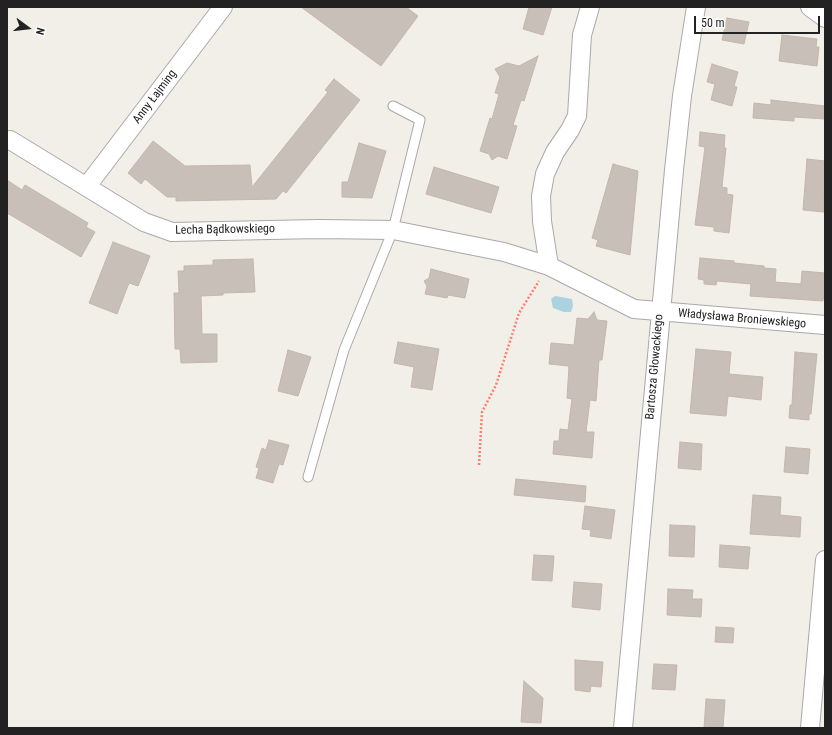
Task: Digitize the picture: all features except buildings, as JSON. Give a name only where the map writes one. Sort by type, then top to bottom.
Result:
[{"type":"street","name":"Anny Łajming","points":[[87,186],[223,7]]},
{"type":"street","points":[[549,266],[542,221],[541,196],[545,174],[555,152],[570,130],[576,116],[582,35],[590,7]]},
{"type":"street","name":"Bartosza Głowackiego","points":[[623,728],[660,312],[682,96],[696,7]]},
{"type":"street","points":[[810,7],[825,18]]},
{"type":"street","name":"Lecha Bądkowskiego","points":[[10,140],[144,222],[172,232],[319,229],[393,230],[504,252],[549,266],[634,309],[660,312]]},
{"type":"street","name":"Władysława Broniewskiego","points":[[660,312],[825,325]]},
{"type":"street","points":[[810,728],[825,560]]},
{"type":"lane","points":[[308,477],[344,350],[393,230],[420,120],[393,106]]},
{"type":"path","points":[[479,465],[482,412],[496,385],[520,313],[549,266]]},
{"type":"water","points":[[555,296],[572,299],[573,306],[571,312],[564,312],[553,308],[551,299]]}]
